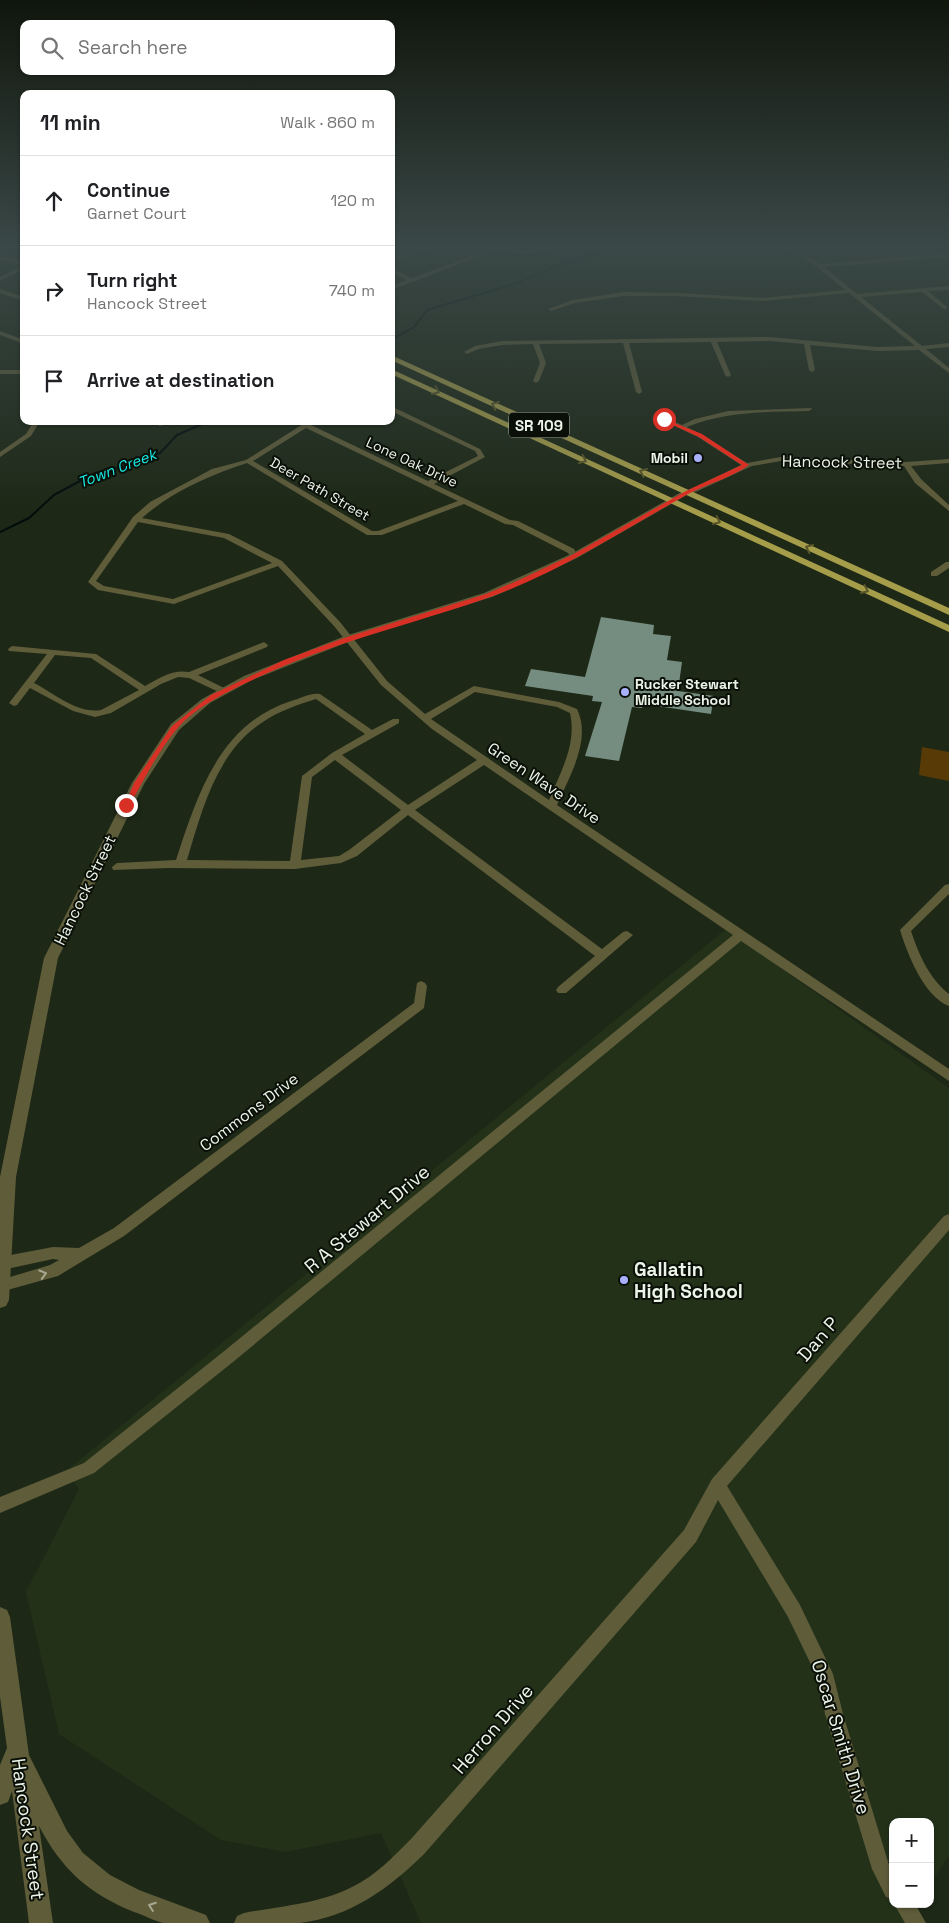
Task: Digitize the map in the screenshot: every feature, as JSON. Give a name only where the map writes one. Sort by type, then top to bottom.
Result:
[{"type":"highway","name":"SR 109","points":[[395,359],[949,612]]},
{"type":"highway","name":"SR 109","points":[[395,373],[949,629]]},
{"type":"street","points":[[2,334],[20,340]]},
{"type":"street","points":[[902,334],[949,371]]},
{"type":"street","points":[[467,352],[487,345],[714,340],[807,342],[850,348],[920,348],[949,344]]},
{"type":"street","points":[[714,340],[728,375]]},
{"type":"street","points":[[626,342],[639,392]]},
{"type":"street","points":[[807,342],[812,370]]},
{"type":"street","points":[[535,343],[543,363],[536,381]]},
{"type":"street","points":[[0,372],[20,372]]},
{"type":"street","points":[[682,427],[699,419],[726,413],[809,409]]},
{"type":"street","points":[[395,410],[478,450],[482,457],[428,484]]},
{"type":"street","points":[[664,419],[704,438],[746,465]]},
{"type":"street","points":[[0,455],[29,435],[35,425]]},
{"type":"street","points":[[279,563],[174,602],[95,586],[92,582],[136,519],[153,504],[215,471],[248,461],[305,425]]},
{"type":"street","name":"Lone Oak Drive","points":[[305,425],[466,501],[508,522],[522,533],[564,554],[574,556]]},
{"type":"street","name":"Hancock Street","points":[[0,1293],[8,1177],[52,958],[138,783],[175,727],[206,701],[286,661],[349,638],[488,595],[574,556],[688,492],[746,465],[781,459],[906,464],[949,461]]},
{"type":"street","name":"Deer Path Street","points":[[248,461],[370,533],[379,533],[466,501]]},
{"type":"street","points":[[906,464],[918,481],[949,509]]},
{"type":"street","name":"Green Wave Drive","points":[[136,519],[226,536],[279,563],[349,638],[384,683],[424,718],[949,1076]]},
{"type":"street","points":[[934,574],[949,564]]},
{"type":"street","points":[[191,675],[264,644]]},
{"type":"street","points":[[12,649],[94,656],[144,690]]},
{"type":"street","points":[[14,703],[53,652]]},
{"type":"street","points":[[28,683],[44,690],[83,714],[102,714],[179,672],[191,675],[224,691]]},
{"type":"street","points":[[424,718],[474,689],[559,705],[574,711],[578,723],[578,737],[551,806]]},
{"type":"street","points":[[180,865],[204,789],[222,755],[240,735],[272,711],[293,702],[317,696],[372,734]]},
{"type":"street","points":[[295,865],[307,776],[335,755],[396,721]]},
{"type":"street","points":[[335,755],[603,956]]},
{"type":"street","points":[[116,867],[295,865],[341,859],[408,810],[484,760]]},
{"type":"street","points":[[949,888],[906,930],[920,969],[937,992],[949,1001]]},
{"type":"street","points":[[562,990],[627,935]]},
{"type":"street","name":"R A Stewart Drive","points":[[0,1505],[89,1468],[228,1358],[741,935]]},
{"type":"street","name":"Commons Drive","points":[[0,1293],[53,1271],[119,1232],[420,1005],[421,986]]},
{"type":"street","name":"Dan P","points":[[718,1485],[949,1220]]},
{"type":"street","points":[[2,1263],[53,1253],[81,1255]]},
{"type":"street","name":"Oscar Smith Drive","points":[[718,1485],[794,1611],[827,1680],[834,1714],[881,1869],[889,1883]]},
{"type":"street","name":"Herron Drive","points":[[244,1923],[314,1910],[358,1895],[390,1874],[418,1846],[690,1536],[718,1485]]},
{"type":"street","name":"Hancock Street","points":[[0,1617],[16,1751],[41,1923]]},
{"type":"street","points":[[0,1794],[16,1751]]},
{"type":"street","points":[[16,1751],[60,1841],[75,1861],[91,1876],[112,1888],[198,1923]]},
{"type":"street","points":[[905,1908],[916,1923]]},
{"type":"shaded area","points":[[922,747],[949,752],[949,781],[919,775]]},
{"type":"shaded area","name":"Gallatin High School","points":[[726,929],[949,1088],[949,1855],[934,1879],[934,1818],[889,1818],[889,1908],[916,1908],[907,1923],[421,1923],[381,1833],[285,1852],[221,1840],[59,1734],[26,1592],[79,1489],[65,1472]]},
{"type":"building","name":"Rucker Stewart Middle School","points":[[601,617],[654,625],[653,634],[671,636],[667,660],[682,662],[678,691],[714,696],[711,714],[643,704],[642,708],[632,707],[619,761],[585,756],[602,702],[592,701],[593,696],[525,686],[531,669],[585,677]]},
{"type":"waterway","name":"Town Creek","points":[[395,338],[402,334]]},
{"type":"waterway","name":"Town Creek","points":[[0,532],[29,518],[54,495],[95,473],[139,463],[160,453],[177,435],[200,425]]},
{"type":"place","name":"Mobil","points":[[698,458]]},
{"type":"place","name":"Rucker Stewart Middle School","points":[[625,692]]},
{"type":"place","name":"Gallatin High School","points":[[624,1280]]},
{"type":"route","points":[[126,805],[138,783],[175,727],[213,696],[286,661],[349,638],[488,595],[521,581],[574,556],[688,492],[746,465],[700,436],[664,419]]}]
